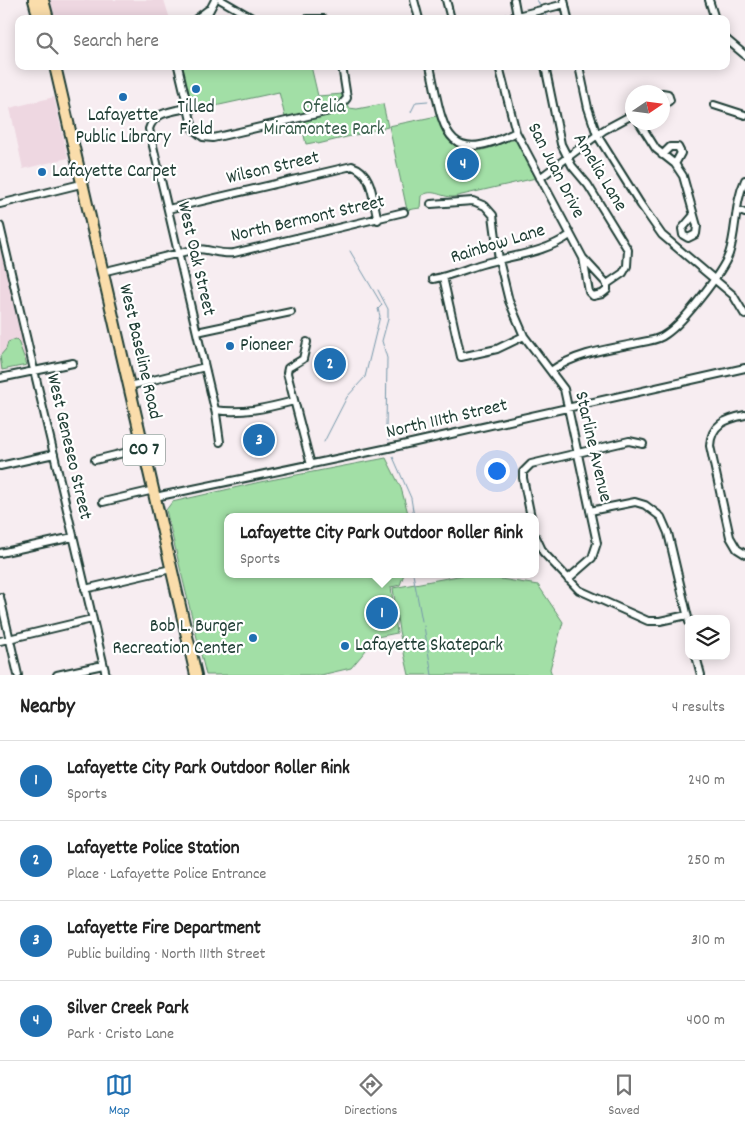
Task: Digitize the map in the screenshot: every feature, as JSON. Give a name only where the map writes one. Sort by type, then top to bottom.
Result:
[{"type":"main road","points":[[34,0],[38,15]]},
{"type":"main road","points":[[43,0],[47,15]]},
{"type":"main road","name":"West Baseline Road","points":[[56,70],[196,675]]},
{"type":"street","points":[[206,15],[215,0]]},
{"type":"street","points":[[220,0],[247,15]]},
{"type":"street","points":[[414,0],[418,15]]},
{"type":"street","points":[[446,0],[449,15]]},
{"type":"street","points":[[514,0],[520,15]]},
{"type":"street","points":[[708,0],[714,15]]},
{"type":"street","points":[[523,15],[564,2],[567,15]]},
{"type":"street","points":[[201,15],[208,10]]},
{"type":"street","points":[[730,42],[745,55]]},
{"type":"street","points":[[179,70],[194,129],[197,134],[213,138],[338,108],[347,98],[343,70]]},
{"type":"street","points":[[431,70],[443,124],[450,138],[457,143],[478,146],[499,140],[516,132]]},
{"type":"street","name":"San Juan Drive","points":[[500,70],[516,132],[583,258],[607,284],[607,290],[602,294],[592,296],[586,284],[583,258]]},
{"type":"street","name":"Amelia Lane","points":[[546,70],[561,144],[568,158],[588,185],[628,250],[627,266],[623,273],[607,284]]},
{"type":"street","points":[[580,70],[588,108],[597,135],[617,169],[662,235],[733,295],[745,315]]},
{"type":"street","points":[[714,106],[745,115]]},
{"type":"street","name":"West Oak Street","points":[[188,108],[158,116],[151,122],[149,129],[215,410],[220,442]]},
{"type":"street","points":[[540,178],[597,135],[625,119]]},
{"type":"street","points":[[643,130],[662,155],[674,164],[686,184],[693,216]]},
{"type":"street","points":[[662,155],[670,147],[678,147],[682,153],[674,164]]},
{"type":"street","name":"Wilson Street","points":[[168,209],[352,166],[359,168],[368,177],[378,220]]},
{"type":"street","points":[[551,371],[577,357],[654,340],[666,334],[714,278],[729,253],[745,180]]},
{"type":"street","points":[[0,204],[81,184]]},
{"type":"street","name":"Starline Avenue","points":[[432,204],[473,202],[485,206],[493,215],[499,260],[509,300],[524,336],[564,389],[596,537],[596,551],[592,558],[568,579]]},
{"type":"street","points":[[737,210],[745,213]]},
{"type":"street","name":"North Bermont Street","points":[[102,272],[178,253],[205,249],[223,254],[234,253],[378,220],[404,212]]},
{"type":"street","name":"West Geneseo Street","points":[[0,226],[106,675]]},
{"type":"street","name":"Rainbow Lane","points":[[433,279],[542,250],[570,235]]},
{"type":"street","points":[[443,277],[461,357],[497,349],[524,336]]},
{"type":"street","points":[[197,332],[290,312]]},
{"type":"street","points":[[307,342],[308,348],[303,359],[288,368],[287,373],[311,465]]},
{"type":"street","points":[[0,378],[73,363]]},
{"type":"street","points":[[129,386],[205,367]]},
{"type":"street","name":"North 111th Street","points":[[102,502],[311,465],[745,368]]},
{"type":"street","points":[[215,410],[233,413],[254,411],[294,401]]},
{"type":"street","points":[[745,415],[720,423],[712,433],[710,446],[730,537],[737,549],[745,554]]},
{"type":"street","points":[[530,513],[523,478],[526,467],[531,464],[629,442],[643,444]]},
{"type":"street","points":[[95,460],[144,448]]},
{"type":"street","points":[[0,466],[54,454]]},
{"type":"street","points":[[590,511],[635,502],[656,511],[666,526],[687,615]]},
{"type":"street","points":[[0,554],[73,536]]},
{"type":"street","points":[[539,543],[543,552],[579,590],[648,621],[685,619]]},
{"type":"street","points":[[85,589],[171,569]]},
{"type":"street","points":[[0,597],[18,675]]},
{"type":"street","points":[[0,641],[92,619]]},
{"type":"street","points":[[697,660],[701,675]]},
{"type":"street","points":[[56,675],[103,665]]},
{"type":"shaded area","points":[[47,0],[164,0],[169,15],[52,15]]},
{"type":"shaded area","points":[[54,97],[68,158],[23,169],[10,108]]},
{"type":"shaded area","points":[[0,244],[28,363],[0,371]]},
{"type":"green space","name":"Ofelia Miramontes Park","points":[[182,70],[312,70],[318,96],[343,94],[349,108],[357,109],[383,104],[388,127],[318,144],[317,142],[306,144],[299,114],[285,117],[279,92],[192,111]]},
{"type":"green space","points":[[437,116],[445,135],[457,147],[464,150],[482,150],[507,141],[516,140],[536,178],[453,197],[429,193],[421,196],[420,208],[407,210],[389,126]]},
{"type":"green space","points":[[16,339],[27,365],[2,370],[0,356],[6,349],[8,342]]},
{"type":"green space","points":[[386,458],[401,488],[408,513],[224,513],[224,578],[403,578],[400,585],[391,587],[397,633],[377,637],[351,668],[321,675],[206,675],[166,510],[172,502],[260,482]]},
{"type":"green space","points":[[447,578],[494,578],[538,585],[563,622],[550,669],[552,675],[409,675],[399,631],[393,588]]},
{"type":"waterway","points":[[537,0],[541,7]]},
{"type":"waterway","points":[[411,112],[416,102],[428,101]]},
{"type":"waterway","points":[[324,442],[347,397],[365,377],[380,316],[378,309],[382,305],[350,251]]},
{"type":"waterway","points":[[378,290],[388,309],[388,319],[382,341],[387,358],[386,429],[389,440]]},
{"type":"waterway","points":[[393,457],[411,498],[413,513]]},
{"type":"waterway","points":[[414,578],[422,621]]},
{"type":"waterway","points":[[424,626],[432,675]]},
{"type":"place","name":"Tilled Field","points":[[196,89]]},
{"type":"place","name":"Lafayette Public Library","points":[[123,97]]},
{"type":"place","name":"Silver Creek Park","points":[[463,164]]},
{"type":"place","name":"Lafayette Carpet","points":[[42,172]]},
{"type":"place","name":"Pioneer","points":[[230,346]]},
{"type":"place","name":"Lafayette Police Station","points":[[330,364]]},
{"type":"place","name":"Lafayette Fire Department","points":[[259,440]]},
{"type":"place","name":"Lafayette City Park Outdoor Roller Rink","points":[[382,613]]},
{"type":"place","name":"Bob L. Burger Recreation Center","points":[[253,638]]},
{"type":"place","name":"Lafayette Skatepark","points":[[345,646]]}]
